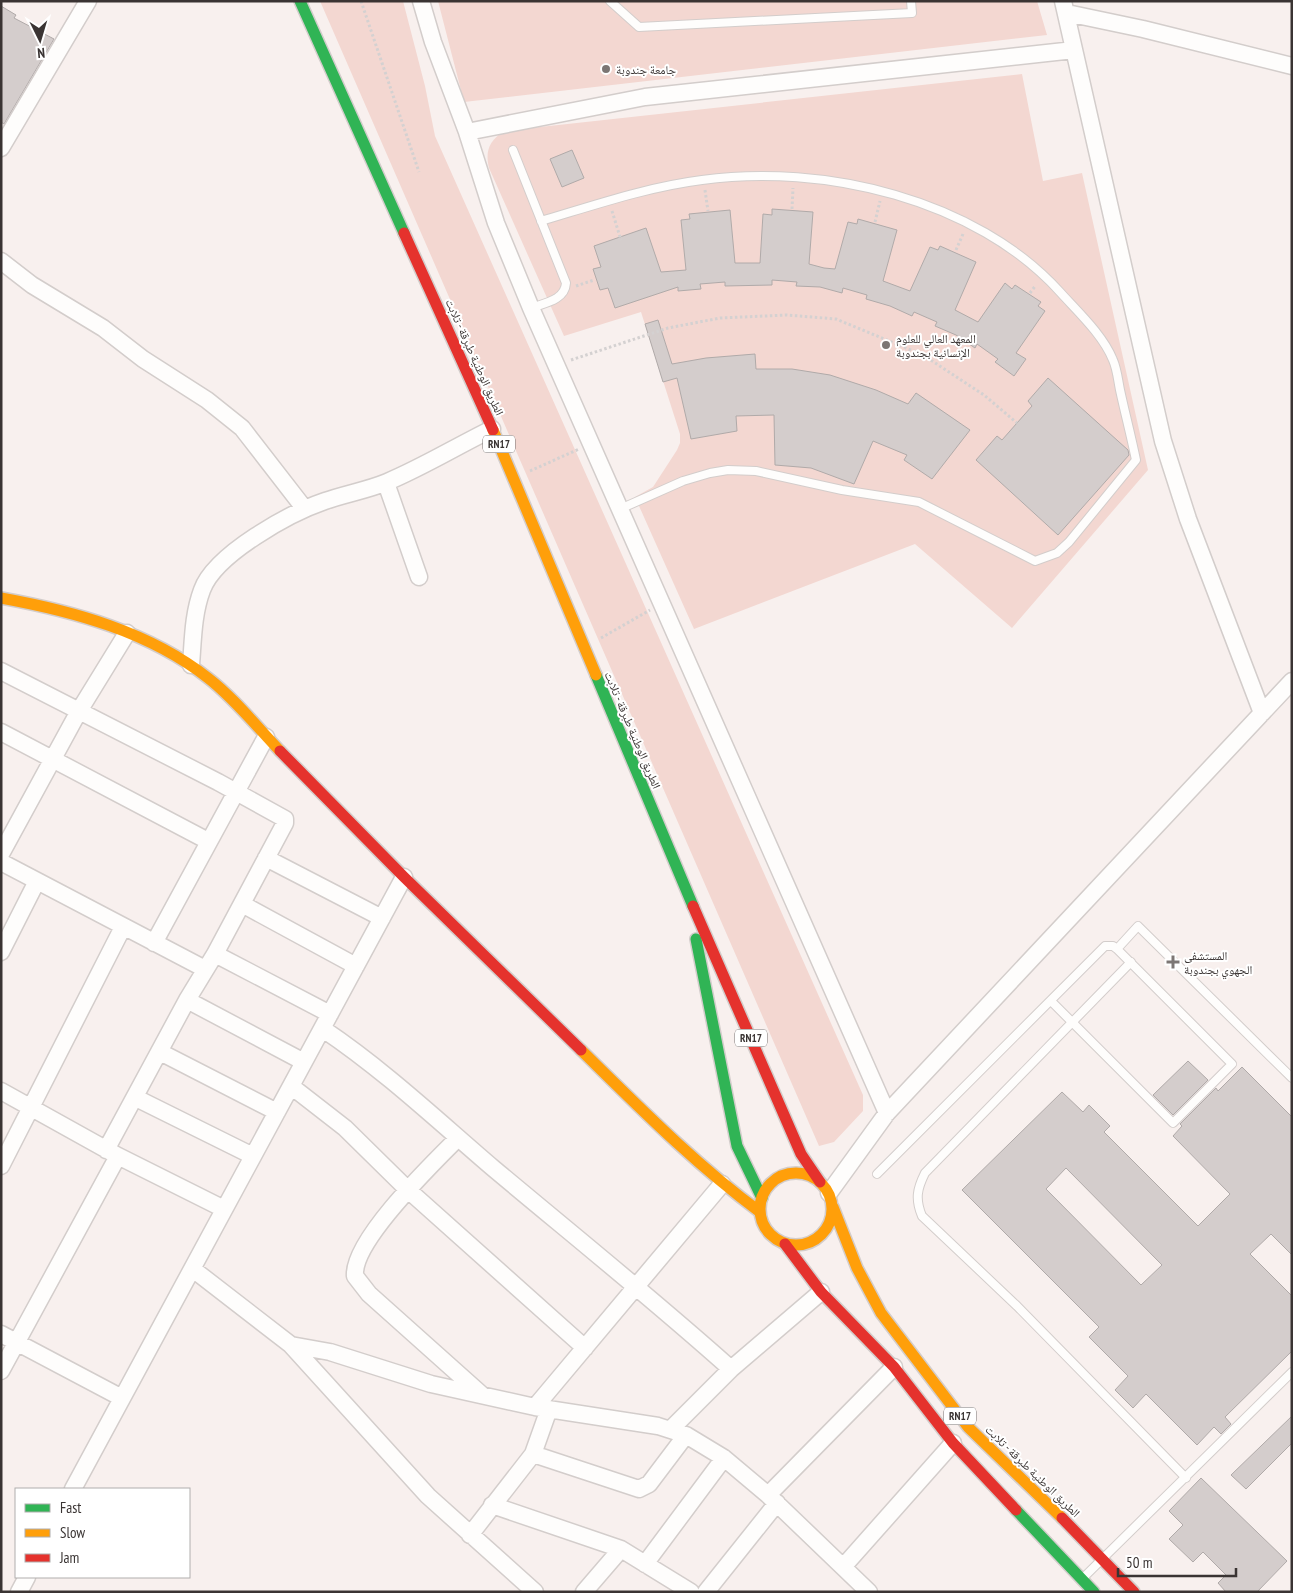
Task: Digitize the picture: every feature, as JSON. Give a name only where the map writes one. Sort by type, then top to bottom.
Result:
[{"type":"main road","name":"الطريق الوطنية طبرقة - تلابت","points":[[300,1],[492,429],[687,892],[802,1154],[827,1194],[857,1268],[881,1313],[968,1426],[1104,1559],[1134,1592]]},
{"type":"main road","points":[[1,598],[70,612],[127,633],[191,665],[209,678],[404,877],[663,1131],[722,1184],[760,1212],[762,1198],[772,1183],[787,1174],[798,1172],[810,1175],[827,1194],[832,1218],[827,1229],[819,1238],[808,1244],[796,1246],[784,1244]]},
{"type":"main road","name":"الطريق الوطنية طبرقة - تلابت","points":[[687,892],[737,1146],[762,1198]]},
{"type":"main road","name":"RN17","points":[[760,1212],[767,1232],[784,1244],[821,1292],[894,1367],[953,1443],[1094,1592]]},
{"type":"street","points":[[1,148],[88,1]]},
{"type":"street","points":[[421,1],[433,42],[467,132],[496,223],[556,365],[887,1113]]},
{"type":"street","points":[[1262,713],[1188,519],[1163,441],[1065,7],[1143,29],[1292,66]]},
{"type":"street","points":[[467,132],[645,97],[1074,50]]},
{"type":"street","points":[[1,261],[32,285],[103,328],[143,359],[207,400],[242,428],[304,508]]},
{"type":"street","points":[[191,665],[196,612],[202,588],[210,576],[243,545],[277,522],[304,508],[386,483],[492,429]]},
{"type":"street","points":[[386,483],[419,577]]},
{"type":"street","points":[[1,854],[79,711],[127,633]]},
{"type":"street","points":[[1,672],[235,791],[285,819],[242,904],[187,1000],[136,1098],[112,1153],[8,1338],[1,1371]]},
{"type":"street","points":[[827,1194],[887,1113],[1292,681]]},
{"type":"street","points":[[1,732],[208,841]]},
{"type":"street","points":[[154,943],[266,737]]},
{"type":"street","points":[[266,858],[382,918]]},
{"type":"street","points":[[1,862],[205,969]]},
{"type":"street","points":[[74,1488],[194,1270],[224,1209],[404,877]]},
{"type":"street","points":[[1,952],[37,881]]},
{"type":"street","points":[[242,904],[356,966]]},
{"type":"street","points":[[1,1166],[124,927]]},
{"type":"street","points":[[215,954],[326,1021],[458,1138],[731,1369]]},
{"type":"street","points":[[187,1000],[304,1062]]},
{"type":"street","points":[[160,1052],[277,1112]]},
{"type":"street","points":[[290,1086],[345,1128],[406,1189],[585,1348]]},
{"type":"street","points":[[1,1091],[31,1110],[112,1153],[224,1209]]},
{"type":"street","points":[[136,1098],[253,1156]]},
{"type":"street","points":[[458,1138],[406,1189],[365,1245],[354,1271],[356,1280],[369,1294],[483,1396]]},
{"type":"street","points":[[470,1535],[533,1454],[542,1408],[585,1348],[722,1184]]},
{"type":"street","points":[[194,1270],[291,1345],[428,1496],[536,1592]]},
{"type":"street","points":[[533,1454],[639,1489],[649,1484],[678,1432],[731,1369],[821,1292]]},
{"type":"street","points":[[8,1338],[122,1398]]},
{"type":"street","points":[[291,1345],[330,1352],[416,1380],[483,1396],[678,1432],[724,1458],[772,1499],[870,1592]]},
{"type":"street","points":[[706,1592],[772,1499],[894,1367]]},
{"type":"street","points":[[843,1567],[953,1443]]},
{"type":"street","points":[[645,1564],[724,1458]]},
{"type":"street","points":[[492,1505],[621,1549],[691,1592]]},
{"type":"street","points":[[584,1592],[621,1549]]},
{"type":"street","points":[[19,1592],[26,1578]]},
{"type":"lane","points":[[610,1],[639,27],[912,13],[911,1]]},
{"type":"lane","points":[[513,150],[566,283],[565,290],[556,298],[532,308]]},
{"type":"lane","points":[[542,221],[646,189],[704,179],[735,177],[793,178],[849,183],[883,191],[968,224],[985,233],[1044,274],[1098,336],[1113,360],[1136,460],[1069,542],[1057,553],[1035,561],[919,502],[842,490],[756,471],[728,470],[710,473],[683,481],[620,509]]},
{"type":"lane","points":[[1117,949],[1138,926],[1292,1078]]},
{"type":"lane","points":[[877,1174],[1051,1000],[1105,946],[1113,946],[1117,949],[1232,1064],[1173,1123],[1051,1000]]},
{"type":"lane","points":[[1130,962],[925,1173],[918,1187],[916,1203],[922,1216],[1017,1306],[1186,1478]]},
{"type":"lane","points":[[1082,1580],[1292,1372]]},
{"type":"path","points":[[361,1],[419,172]]},
{"type":"path","points":[[792,209],[793,178]]},
{"type":"path","points":[[704,179],[708,211]]},
{"type":"path","points":[[875,222],[883,191]]},
{"type":"path","points":[[609,200],[621,240]]},
{"type":"path","points":[[956,250],[968,224]]},
{"type":"path","points":[[565,290],[594,280]]},
{"type":"path","points":[[556,365],[668,328],[720,318],[787,315],[836,319],[923,356],[984,395],[1017,423]]},
{"type":"path","points":[[513,478],[591,444]]},
{"type":"path","points":[[583,648],[661,603]]},
{"type":"shaded area","points":[[320,1],[403,1],[425,86],[435,136],[863,1095],[863,1111],[834,1142],[819,1146]]},
{"type":"shaded area","name":"جامعة جندوبة","points":[[438,1],[1037,1],[1047,35],[464,102]]},
{"type":"shaded area","name":"المعهد العالي للعلوم الإنسانية بجندوبة","points":[[1022,74],[1043,181],[1082,173],[1148,470],[1012,628],[915,544],[694,629],[635,497],[653,487],[680,443],[680,434],[641,312],[564,336],[489,168],[489,147],[504,131]]},
{"type":"building","points":[[1,6],[16,15],[14,18],[54,39],[4,124],[1,122]]},
{"type":"building","points":[[572,150],[584,178],[562,187],[550,159]]},
{"type":"building","points":[[772,209],[813,212],[809,264],[824,268],[835,269],[848,222],[857,224],[858,219],[897,230],[883,281],[910,291],[930,247],[938,250],[940,246],[976,262],[955,310],[978,322],[1005,283],[1012,289],[1015,285],[1041,302],[1038,306],[1045,311],[1016,353],[1026,359],[1014,376],[995,362],[998,359],[977,344],[975,348],[956,335],[935,326],[937,322],[914,312],[912,316],[890,306],[866,299],[867,295],[843,288],[842,293],[820,287],[796,286],[797,282],[772,280],[772,285],[725,286],[725,282],[700,284],[701,289],[678,291],[678,287],[615,308],[608,288],[600,290],[593,269],[601,267],[594,246],[646,228],[661,272],[686,270],[681,220],[690,219],[689,214],[730,210],[735,263],[760,263],[763,214],[772,215]]},
{"type":"building","points":[[658,320],[672,364],[706,358],[755,354],[756,369],[792,369],[830,375],[876,390],[908,404],[916,393],[970,430],[932,479],[904,460],[907,455],[873,441],[854,484],[811,468],[775,465],[774,415],[736,416],[737,431],[691,439],[677,378],[663,382],[645,324]]},
{"type":"building","points":[[1048,378],[1128,450],[1129,455],[1058,535],[976,460],[997,436],[1002,440],[1032,406],[1028,401]]},
{"type":"building","points":[[1188,1061],[1208,1080],[1173,1115],[1153,1095]]},
{"type":"building","points":[[1242,1067],[1292,1117],[1292,1255],[1271,1234],[1250,1254],[1292,1296],[1292,1351],[1225,1417],[1231,1424],[1221,1434],[1214,1427],[1197,1445],[1146,1394],[1133,1408],[1115,1390],[1128,1376],[1089,1337],[1099,1327],[962,1190],[1062,1092],[1083,1112],[1089,1105],[1110,1126],[1104,1132],[1198,1226],[1230,1194],[1173,1136],[1182,1126],[1180,1124],[1216,1088],[1218,1091]],"holes":[[[1066,1168],[1162,1265],[1141,1285],[1046,1189]]]},
{"type":"building","points":[[1292,1416],[1292,1443],[1246,1489],[1231,1475]]},
{"type":"building","points":[[1201,1478],[1287,1561],[1257,1592],[1226,1592],[1218,1583],[1226,1575],[1203,1552],[1193,1562],[1169,1539],[1183,1525],[1169,1511]]},
{"type":"traffic: fast","points":[[300,1],[404,233]]},
{"type":"traffic: fast","points":[[596,675],[693,906]]},
{"type":"traffic: fast","points":[[696,939],[737,1146],[762,1198]]},
{"type":"traffic: fast","points":[[1016,1510],[1094,1592]]},
{"type":"traffic: slow","points":[[493,430],[596,675]]},
{"type":"traffic: slow","points":[[1,598],[83,617],[136,636],[161,648],[208,678],[236,703],[280,751]]},
{"type":"traffic: slow","points":[[581,1050],[690,1155],[760,1212]]},
{"type":"traffic: slow","points":[[803,1173],[822,1183],[830,1195],[832,1209],[830,1223],[822,1235],[810,1243],[789,1245],[770,1235],[762,1223],[760,1202],[770,1183],[782,1175],[803,1173]]},
{"type":"traffic: slow","points":[[833,1207],[857,1268],[881,1313],[968,1427],[1062,1518]]},
{"type":"traffic: jam","points":[[404,233],[493,430]]},
{"type":"traffic: jam","points":[[280,751],[404,877],[581,1050]]},
{"type":"traffic: jam","points":[[693,906],[801,1154],[820,1182]]},
{"type":"traffic: jam","points":[[785,1244],[821,1292],[894,1367],[953,1443],[1016,1510]]},
{"type":"traffic: jam","points":[[1062,1518],[1134,1592]]},
{"type":"place","name":"جامعة جندوبة","points":[[606,69]]},
{"type":"place","name":"المعهد العالي للعلوم الإنسانية بجندوبة","points":[[886,345]]},
{"type":"place","name":"المستشفى الجهوي بجندوبة","points":[[1173,962]]}]
